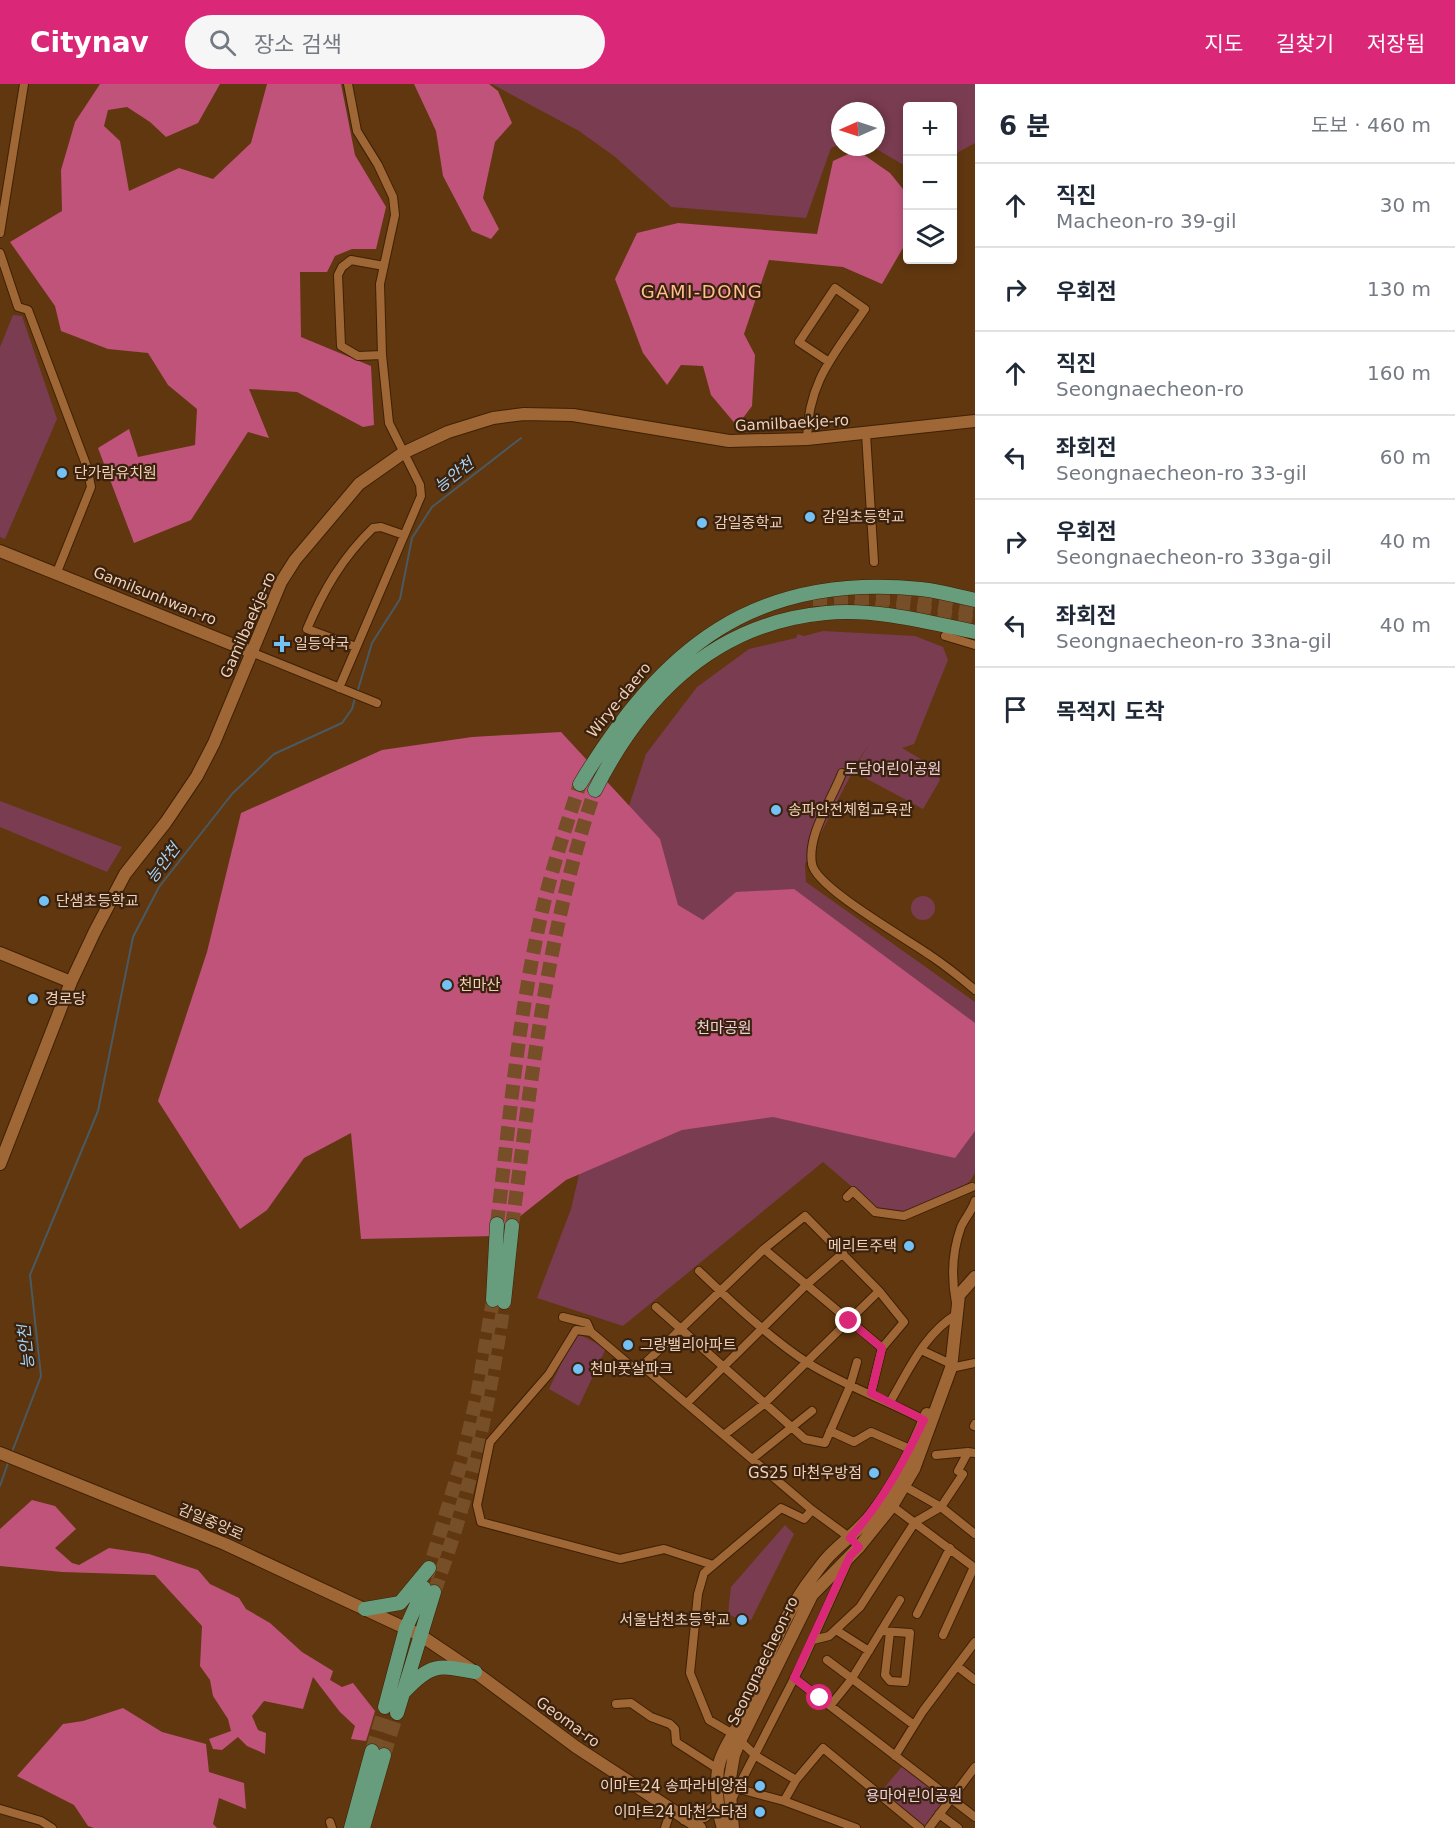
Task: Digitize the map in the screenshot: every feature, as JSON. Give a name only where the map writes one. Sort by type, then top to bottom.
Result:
[{"type":"main road","name":"Gamilbaekje-ro","points":[[0,1164],[71,982],[125,874],[166,822],[197,776],[214,743],[281,582],[295,560],[359,484],[403,453],[448,432],[493,418],[524,414],[573,415],[729,441],[807,439],[975,422]]},
{"type":"main road","name":"Gamilsunhwan-ro","points":[[0,552],[57,572],[251,652]]},
{"type":"main road","name":"Wirye-daero","points":[[580,784],[627,711],[665,669],[724,624],[775,602],[825,590],[922,589],[975,600]]},
{"type":"main road","name":"Wirye-daero","points":[[595,790],[621,743],[669,684],[691,664],[731,638],[789,620],[828,613],[907,619],[975,632]]},
{"type":"main road","points":[[0,953],[71,982]]},
{"type":"main road","points":[[497,1224],[499,1301],[512,1226]]},
{"type":"main road","name":"Seongnaecheon-ro","points":[[733,1828],[724,1804],[718,1769],[725,1748],[736,1737],[805,1606],[853,1547],[892,1506],[914,1468],[951,1366],[959,1295],[975,1277]]},
{"type":"main road","name":"Seongnaecheon-ro","points":[[723,1828],[724,1804],[736,1737],[774,1646],[805,1587],[832,1552],[853,1547],[910,1449],[938,1385],[951,1366]]},
{"type":"main road","name":"감일중앙로","points":[[0,1453],[225,1544],[420,1635]]},
{"type":"main road","points":[[365,1609],[400,1603],[429,1568]]},
{"type":"main road","points":[[403,1693],[420,1635],[429,1590],[406,1628],[391,1710],[403,1693],[428,1669],[475,1672]]},
{"type":"main road","name":"Geoma-ro","points":[[420,1635],[475,1672],[576,1747],[700,1828]]},
{"type":"main road","points":[[351,1828],[378,1753],[363,1828]]},
{"type":"main road","points":[[685,1819],[704,1816],[724,1804]]},
{"type":"street","points":[[0,232],[24,84]]},
{"type":"street","points":[[343,690],[356,647],[421,496],[420,485],[389,423],[382,356],[380,284],[395,215],[393,197],[378,165],[357,131],[348,84]]},
{"type":"street","points":[[0,252],[18,307],[28,310],[87,467],[91,488],[57,572]]},
{"type":"street","points":[[382,356],[358,356],[341,346],[338,275],[342,267],[351,260],[384,266]]},
{"type":"street","points":[[807,439],[808,412],[814,390],[829,362],[865,309],[835,288],[799,342],[829,362]]},
{"type":"street","points":[[866,434],[874,562]]},
{"type":"street","points":[[356,647],[307,629],[322,593],[335,573],[373,528],[381,527],[404,535]]},
{"type":"street","points":[[945,636],[975,645]]},
{"type":"street","name":"Gamilsunhwan-ro","points":[[251,652],[377,703]]},
{"type":"street","points":[[842,773],[814,841],[812,864],[816,874],[841,896],[932,956],[975,990]]},
{"type":"street","points":[[847,1197],[853,1191],[875,1212],[904,1216],[974,1184],[975,1197]]},
{"type":"street","points":[[957,1311],[951,1278],[962,1224],[971,1214],[975,1201]]},
{"type":"street","points":[[637,1371],[679,1329],[721,1293],[764,1249],[805,1216],[879,1291],[904,1322],[882,1348],[871,1393]]},
{"type":"street","points":[[764,1249],[805,1286],[882,1348]]},
{"type":"street","points":[[687,1403],[805,1286],[843,1253]]},
{"type":"street","points":[[699,1271],[721,1293],[807,1362],[850,1386],[871,1393],[924,1420]]},
{"type":"street","points":[[724,1435],[764,1404],[879,1291]]},
{"type":"street","points":[[656,1307],[805,1439],[825,1443],[850,1386],[857,1362]]},
{"type":"street","name":"Seongnaecheon-ro","points":[[890,1402],[921,1350],[940,1324],[957,1311]]},
{"type":"street","points":[[563,1317],[587,1323],[591,1332],[637,1371],[647,1370],[853,1547],[813,1640],[756,1756],[739,1789],[724,1804]]},
{"type":"street","points":[[591,1332],[576,1330],[549,1374],[490,1442],[477,1505],[481,1522],[620,1559],[664,1549],[713,1565]]},
{"type":"street","points":[[921,1350],[951,1366],[975,1363]]},
{"type":"street","points":[[752,1459],[812,1411]]},
{"type":"street","points":[[830,1431],[854,1442],[871,1432],[910,1449]]},
{"type":"street","points":[[813,1640],[829,1636],[860,1606],[878,1583],[915,1522],[941,1508],[972,1452]]},
{"type":"street","points":[[936,1455],[972,1452]]},
{"type":"street","points":[[904,1486],[941,1508],[975,1534]]},
{"type":"street","points":[[892,1506],[974,1567],[943,1635]]},
{"type":"street","points":[[796,1780],[756,1756],[736,1737],[709,1720],[690,1673],[695,1646],[698,1594],[704,1573],[781,1508],[804,1520],[812,1510]]},
{"type":"street","points":[[917,1614],[950,1548]]},
{"type":"street","points":[[830,1706],[851,1680],[868,1652],[886,1632],[900,1600]]},
{"type":"street","points":[[836,1630],[868,1652]]},
{"type":"street","points":[[886,1632],[910,1634],[905,1682],[890,1681],[885,1674],[886,1632]]},
{"type":"street","points":[[895,1756],[914,1725],[975,1642]]},
{"type":"street","points":[[826,1660],[914,1725]]},
{"type":"street","points":[[957,1666],[975,1680]]},
{"type":"street","points":[[794,1678],[975,1817]]},
{"type":"street","points":[[616,1704],[631,1703],[651,1717],[670,1724],[675,1729],[676,1742],[718,1769]]},
{"type":"street","points":[[784,1801],[796,1780],[823,1748],[920,1828]]},
{"type":"street","points":[[928,1828],[975,1767]]},
{"type":"street","points":[[739,1789],[784,1801],[856,1828]]},
{"type":"street","points":[[0,1809],[41,1821],[52,1828]]},
{"type":"street","points":[[665,1828],[671,1810]]},
{"type":"street","points":[[939,1814],[958,1828]]},
{"type":"green space","points":[[100,84],[220,84],[198,123],[166,137],[150,122],[127,107],[108,110],[104,126],[120,141],[129,191],[179,168],[213,179],[251,143],[267,84],[341,84],[355,155],[386,207],[376,249],[352,249],[335,256],[327,272],[300,272],[301,337],[371,366],[374,425],[363,427],[297,392],[249,389],[269,438],[248,432],[191,520],[134,543],[98,448],[129,429],[138,457],[195,445],[197,409],[168,385],[148,353],[108,349],[61,331],[55,306],[10,242],[62,211],[61,170],[75,122]]},
{"type":"green space","points":[[414,84],[489,84],[498,91],[512,123],[495,142],[483,198],[499,229],[491,239],[472,231],[443,176],[436,131]]},
{"type":"green space","points":[[492,84],[975,84],[975,143],[957,153],[957,102],[903,102],[903,165],[885,154],[885,102],[831,102],[831,148],[806,218],[671,207],[614,156],[579,131]]},
{"type":"green space","points":[[844,156],[866,156],[890,173],[903,189],[903,248],[882,284],[843,267],[769,260],[744,334],[755,355],[752,406],[737,426],[711,395],[703,366],[681,365],[667,385],[643,353],[615,279],[637,233],[678,223],[817,234],[833,161]]},
{"type":"green space","points":[[13,315],[22,316],[57,419],[5,539],[0,537],[0,347]]},
{"type":"green space","name":"천마공원","points":[[823,631],[915,636],[943,647],[948,660],[914,744],[902,748],[934,767],[940,780],[923,809],[856,773],[859,761],[869,744],[858,761],[805,864],[806,882],[975,1002],[975,1173],[970,1181],[958,1190],[905,1213],[878,1209],[823,1162],[623,1326],[537,1298],[571,1209],[590,1127],[626,815],[646,754],[697,687],[749,649],[796,638],[798,634],[804,636]]},
{"type":"green space","points":[[561,732],[660,839],[678,905],[703,920],[736,892],[794,889],[975,1023],[975,1131],[955,1158],[773,1117],[682,1130],[566,1180],[495,1236],[361,1239],[351,1133],[304,1158],[267,1210],[240,1229],[158,1101],[207,952],[241,813],[382,750],[472,737]]},
{"type":"green space","points":[[0,801],[122,847],[107,872],[0,827]]},
{"type":"green space","points":[[923,896],[932,899],[935,908],[932,917],[923,920],[914,917],[911,908],[914,899]]},
{"type":"green space","name":"천마풋살파크","points":[[576,1333],[606,1348],[579,1406],[549,1389]]},
{"type":"green space","points":[[32,1500],[55,1506],[76,1529],[55,1548],[72,1563],[79,1565],[109,1548],[149,1554],[198,1570],[210,1584],[239,1598],[246,1609],[270,1623],[302,1652],[333,1671],[330,1680],[342,1687],[353,1683],[375,1711],[366,1741],[351,1739],[355,1726],[340,1712],[313,1677],[303,1709],[264,1701],[252,1716],[258,1730],[266,1733],[265,1754],[247,1746],[238,1737],[222,1750],[213,1749],[209,1739],[231,1731],[228,1719],[213,1696],[210,1680],[200,1666],[202,1626],[155,1575],[62,1572],[0,1566],[0,1529]]},
{"type":"green space","points":[[785,1525],[794,1534],[751,1620],[745,1622],[728,1614],[731,1587]]},
{"type":"green space","points":[[123,1708],[162,1732],[206,1744],[209,1772],[244,1783],[246,1809],[219,1798],[213,1824],[217,1828],[94,1828],[88,1826],[74,1805],[17,1776],[63,1724],[83,1721]]},
{"type":"green space","name":"용마어린이공원","points":[[904,1764],[948,1800],[925,1828],[880,1793]]},
{"type":"waterway","name":"능안천","points":[[357,693],[372,643],[400,599],[412,538],[432,507],[521,438]]},
{"type":"waterway","name":"능안천","points":[[12,1452],[41,1376],[30,1275],[98,1111],[133,937],[159,887],[232,794],[274,754],[342,723],[352,709],[355,698]]},
{"type":"waterway","name":"능안천","points":[[0,1486],[9,1460]]},
{"type":"tunnel","points":[[813,599],[895,598],[975,611]]},
{"type":"tunnel","points":[[854,607],[920,611],[975,622]]},
{"type":"tunnel","points":[[497,1224],[516,1063],[535,943],[552,873],[580,784]]},
{"type":"tunnel","points":[[512,1226],[534,1060],[552,951],[578,843],[595,790]]},
{"type":"tunnel","points":[[427,1577],[464,1453],[478,1391],[493,1300]]},
{"type":"tunnel","points":[[434,1592],[458,1520],[477,1449],[504,1302]]},
{"type":"tunnel","points":[[372,1751],[385,1707]]},
{"type":"tunnel","points":[[384,1755],[397,1713]]},
{"type":"place","name":"단가람유치원","points":[[62,473]]},
{"type":"place","name":"감일초등학교","points":[[810,517]]},
{"type":"place","name":"감일중학교","points":[[702,523]]},
{"type":"place","name":"일등약국","points":[[282,644]]},
{"type":"place","name":"송파안전체험교육관","points":[[776,810]]},
{"type":"place","name":"단샘초등학교","points":[[44,901]]},
{"type":"place","name":"천마산","points":[[447,985]]},
{"type":"place","name":"경로당","points":[[33,999]]},
{"type":"place","name":"메리트주택","points":[[909,1246]]},
{"type":"place","name":"그랑밸리아파트","points":[[628,1345]]},
{"type":"place","name":"천마풋살파크","points":[[578,1369]]},
{"type":"place","name":"GS25 마천우방점","points":[[874,1473]]},
{"type":"place","name":"서울남천초등학교","points":[[742,1620]]},
{"type":"place","name":"이마트24 송파라비앙점","points":[[760,1786]]},
{"type":"place","name":"이마트24 마천스타점","points":[[760,1812]]},
{"type":"district","name":"GAMI-DONG","points":[[702,291]]},
{"type":"route","points":[[820,1698],[794,1678],[850,1556],[859,1547],[850,1538],[875,1511],[903,1464],[924,1420],[871,1393],[882,1348],[849,1321]]},
{"type":"park label","name":"도담어린이공원","points":[[893,769]]}]
